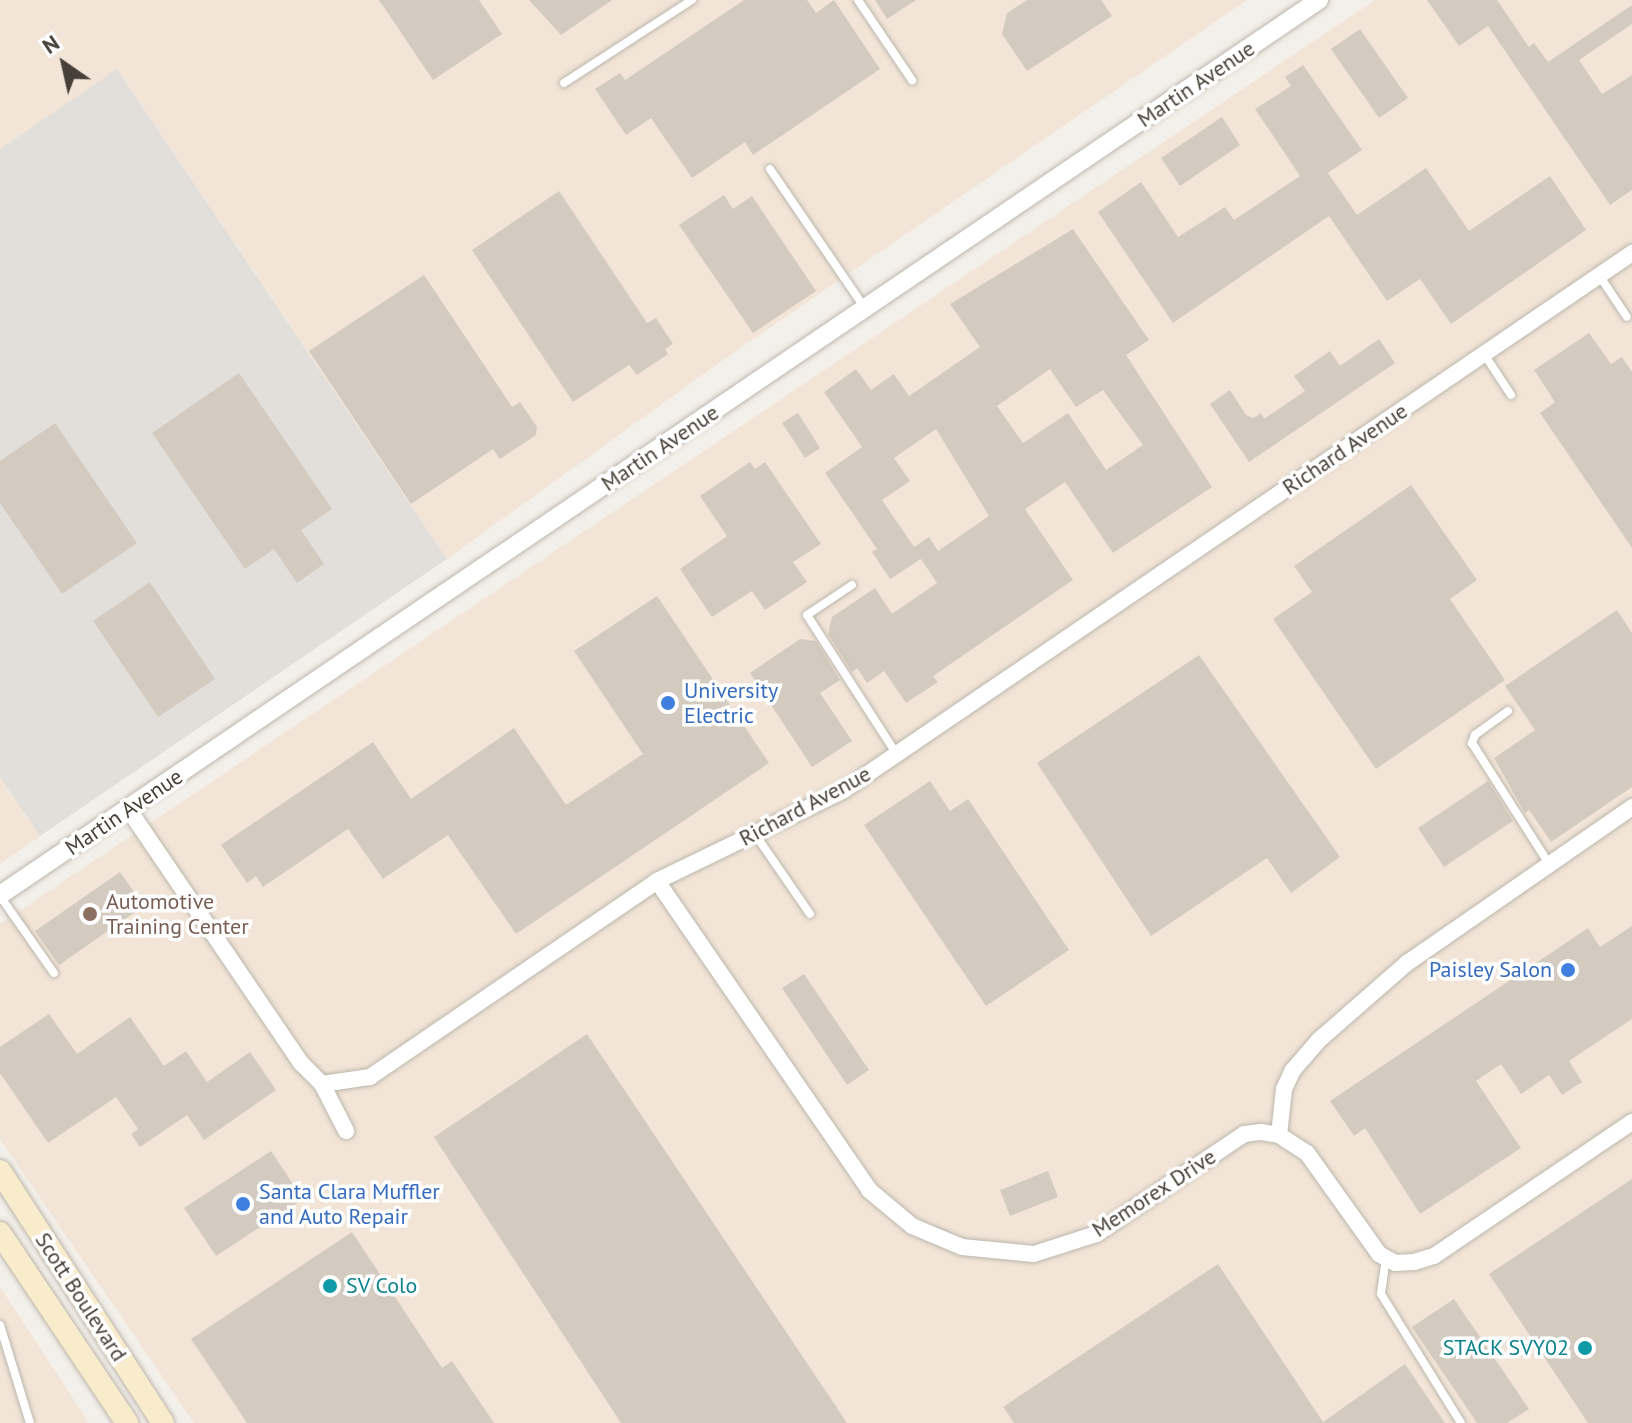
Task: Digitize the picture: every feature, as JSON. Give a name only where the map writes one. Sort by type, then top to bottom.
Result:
[{"type":"main road","name":"Scott Boulevard","points":[[0,1171],[163,1423]]},
{"type":"main road","name":"Scott Boulevard","points":[[0,1233],[127,1423]]},
{"type":"street","name":"Martin Avenue","points":[[0,896],[1319,0]]},
{"type":"street","name":"Richard Avenue","points":[[322,1084],[370,1077],[657,881],[844,790],[1632,253]]},
{"type":"street","points":[[1632,807],[1407,963],[1319,1040],[1293,1070],[1284,1089],[1279,1135],[1307,1153],[1359,1232],[1395,1263],[1434,1256],[1632,1122]]},
{"type":"street","points":[[129,810],[300,1062],[322,1084],[325,1099],[346,1131]]},
{"type":"street","name":"Memorex Drive","points":[[657,881],[869,1190],[891,1212],[938,1239],[1012,1254],[1064,1246],[1096,1234],[1244,1134],[1279,1135]]},
{"type":"lane","points":[[564,83],[692,0]]},
{"type":"lane","points":[[858,0],[912,80]]},
{"type":"lane","points":[[770,169],[865,309]]},
{"type":"lane","points":[[1599,275],[1627,317]]},
{"type":"lane","points":[[1484,354],[1511,395]]},
{"type":"lane","points":[[852,585],[807,615],[897,754]]},
{"type":"lane","points":[[1508,711],[1475,735],[1472,743],[1549,864]]},
{"type":"lane","points":[[755,834],[810,914]]},
{"type":"lane","points":[[0,896],[54,973]]},
{"type":"lane","points":[[1386,1258],[1381,1294],[1461,1423]]},
{"type":"lane","points":[[0,1325],[30,1423]]},
{"type":"shaded area","points":[[0,0],[1247,0],[730,355],[447,559],[118,70],[0,149]]},
{"type":"shaded area","points":[[1375,0],[1632,0],[1632,1423],[194,1423],[0,1139],[0,924]]},
{"type":"shaded area","points":[[117,69],[447,559],[40,836],[0,777],[0,149]]},
{"type":"shaded area","points":[[0,777],[40,836],[0,864]]},
{"type":"shaded area","points":[[0,1287],[89,1423],[0,1423]]},
{"type":"building","points":[[379,0],[479,0],[502,34],[433,80]]},
{"type":"building","points":[[529,0],[612,0],[561,35]]},
{"type":"building","points":[[744,0],[807,0],[816,13],[834,0],[880,69],[753,155],[745,142],[692,178],[651,118],[626,135],[595,89],[620,73],[625,80]]},
{"type":"building","points":[[875,0],[916,0],[887,19]]},
{"type":"building","points":[[1027,0],[1101,0],[1112,16],[1027,71],[1002,34],[1007,13]]},
{"type":"building","points":[[1427,0],[1497,0],[1529,47],[1534,43],[1548,62],[1632,5],[1632,24],[1579,60],[1602,94],[1632,75],[1632,190],[1610,205],[1488,26],[1459,46]]},
{"type":"building","points":[[1360,29],[1408,98],[1379,118],[1331,49]]},
{"type":"building","points":[[1303,65],[1362,150],[1328,173],[1357,215],[1426,168],[1469,231],[1550,176],[1586,230],[1451,324],[1420,279],[1387,301],[1329,216],[1173,323],[1098,212],[1141,182],[1178,237],[1225,207],[1234,220],[1300,176],[1255,109],[1291,86],[1285,77]]},
{"type":"building","points":[[1222,117],[1240,145],[1180,186],[1161,158]]},
{"type":"building","points":[[559,191],[647,323],[656,318],[673,344],[665,349],[668,354],[637,375],[629,365],[573,402],[472,250]]},
{"type":"building","points":[[724,195],[733,209],[752,196],[816,291],[753,333],[679,225]]},
{"type":"building","points":[[1073,229],[1149,340],[1126,355],[1212,487],[1113,553],[1065,482],[1025,509],[1073,580],[933,676],[938,682],[906,703],[884,671],[867,683],[857,668],[852,672],[828,634],[832,617],[875,588],[892,614],[937,583],[921,559],[890,579],[872,552],[877,549],[825,473],[862,447],[824,392],[856,369],[871,390],[894,374],[909,396],[980,347],[950,304]],"holes":[[[1050,369],[1076,407],[1103,390],[1143,445],[1106,470],[1068,413],[1023,443],[997,406]],[[936,429],[989,516],[938,551],[929,537],[914,547],[882,500],[910,481],[894,458]]]},
{"type":"building","points":[[424,275],[512,407],[520,402],[537,427],[536,435],[500,459],[493,449],[411,504],[309,351]]},
{"type":"building","points":[[1589,333],[1611,364],[1622,357],[1632,372],[1632,548],[1540,413],[1555,402],[1534,370]]},
{"type":"building","points":[[1379,339],[1395,363],[1249,462],[1210,404],[1230,390],[1246,415],[1253,418],[1261,413],[1264,419],[1305,391],[1294,376],[1330,351],[1340,366]]},
{"type":"building","points":[[239,373],[332,509],[301,530],[324,564],[297,583],[274,549],[245,569],[152,433]]},
{"type":"building","points":[[798,413],[820,448],[805,458],[782,423]]},
{"type":"building","points":[[55,423],[137,543],[62,594],[0,503],[0,461]]},
{"type":"building","points":[[750,462],[755,469],[765,462],[821,544],[793,562],[807,582],[765,610],[752,591],[712,617],[680,569],[727,536],[700,496]]},
{"type":"building","points":[[1411,485],[1477,580],[1450,599],[1505,680],[1376,769],[1273,619],[1312,592],[1294,566]]},
{"type":"building","points":[[150,582],[215,679],[158,717],[93,621]]},
{"type":"building","points":[[657,596],[769,763],[516,934],[448,835],[383,879],[348,829],[263,887],[256,876],[247,883],[221,845],[373,742],[411,799],[514,728],[566,805],[643,754],[574,651]]},
{"type":"building","points":[[1617,610],[1632,633],[1632,787],[1551,842],[1529,810],[1525,813],[1494,758],[1535,730],[1505,686]]},
{"type":"building","points":[[800,639],[816,641],[840,680],[820,693],[852,741],[812,767],[750,673]]},
{"type":"building","points":[[1199,655],[1340,857],[1291,893],[1267,858],[1151,936],[1037,763]]},
{"type":"building","points":[[930,781],[950,811],[968,799],[1069,950],[986,1006],[864,825]]},
{"type":"building","points":[[1488,781],[1513,821],[1444,867],[1418,828]]},
{"type":"building","points":[[120,872],[144,906],[59,965],[35,931]]},
{"type":"building","points":[[1632,926],[1632,1019],[1569,1061],[1582,1082],[1562,1095],[1549,1075],[1521,1094],[1501,1064],[1476,1081],[1521,1148],[1420,1214],[1365,1128],[1354,1136],[1330,1101],[1588,928],[1600,947]]},
{"type":"building","points":[[804,974],[869,1070],[847,1085],[782,988]]},
{"type":"building","points":[[49,1014],[77,1054],[130,1017],[164,1066],[186,1051],[207,1082],[250,1052],[276,1090],[204,1140],[187,1115],[140,1147],[131,1134],[138,1129],[116,1097],[48,1143],[0,1073],[0,1047]]},
{"type":"building","points":[[587,1034],[847,1423],[621,1423],[434,1137]]},
{"type":"building","name":"Santa Clara Muffler and Auto Repair","points":[[271,1151],[303,1199],[216,1256],[184,1208]]},
{"type":"building","points":[[1048,1171],[1058,1197],[1010,1216],[1000,1190]]},
{"type":"building","name":"STACK SVY02","points":[[1632,1179],[1632,1423],[1588,1423],[1489,1274]]},
{"type":"building","name":"SV Colo","points":[[352,1232],[442,1368],[452,1361],[494,1423],[247,1423],[191,1339]]},
{"type":"building","points":[[1218,1264],[1323,1422],[1405,1364],[1445,1423],[1014,1423],[1003,1407]]},
{"type":"building","points":[[1454,1299],[1529,1409],[1507,1423],[1477,1423],[1412,1327]]},
{"type":"place","name":"University Electric","points":[[668,703]]},
{"type":"place","name":"Automotive Training Center","points":[[90,914]]},
{"type":"place","name":"Paisley Salon","points":[[1568,970]]},
{"type":"place","name":"Santa Clara Muffler and Auto Repair","points":[[243,1204]]},
{"type":"place","name":"SV Colo","points":[[330,1286]]},
{"type":"place","name":"STACK SVY02","points":[[1585,1348]]}]
